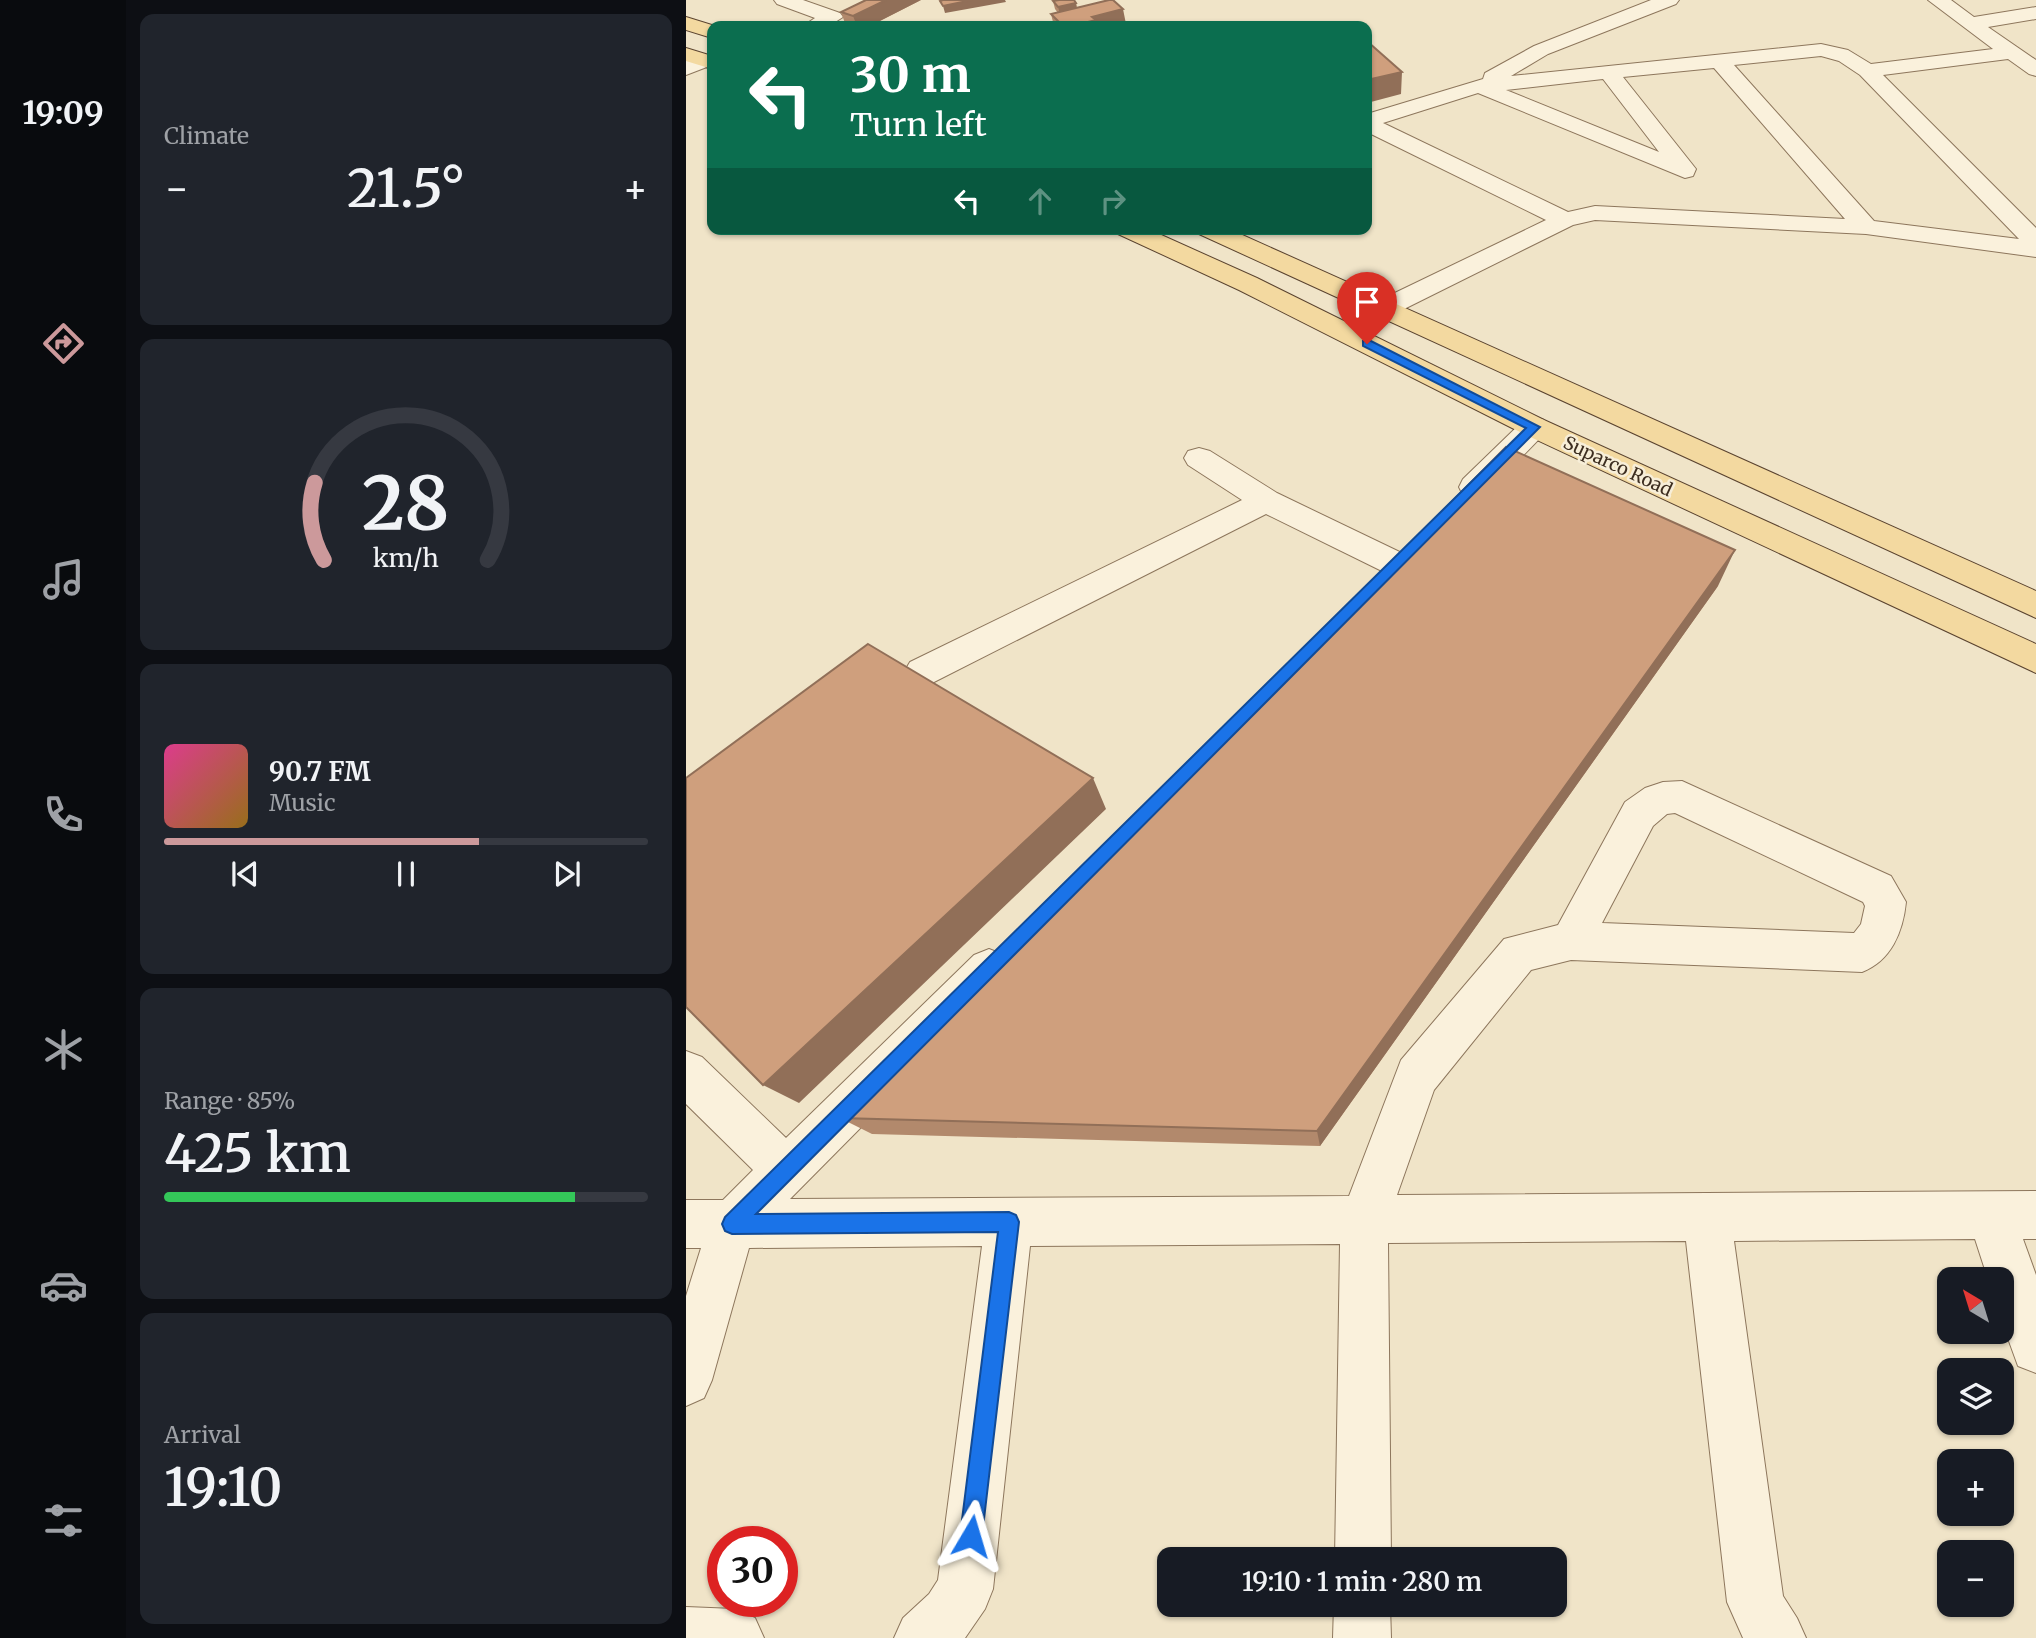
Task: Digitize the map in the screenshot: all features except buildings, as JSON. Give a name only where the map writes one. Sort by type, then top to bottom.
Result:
[{"type":"main road","points":[[686,23],[707,30]]},
{"type":"main road","name":"Suparco Road","points":[[1141,235],[1248,284],[1534,427],[2036,659]]},
{"type":"main road","points":[[1168,247],[1189,235]]},
{"type":"main road","points":[[1221,235],[2036,605]]},
{"type":"street","points":[[784,0],[839,14],[824,21]]},
{"type":"street","points":[[1372,121],[1479,86],[1541,50],[1668,0]]},
{"type":"street","points":[[1938,0],[2036,70]]},
{"type":"street","points":[[1973,23],[2036,13]]},
{"type":"street","points":[[1479,86],[1836,51],[1848,55],[1867,71],[2036,242]]},
{"type":"street","points":[[1867,71],[2010,53]]},
{"type":"street","points":[[1719,61],[1866,227]]},
{"type":"street","points":[[1608,72],[1698,196]]},
{"type":"street","points":[[1479,86],[1698,196],[1866,227],[2036,249]]},
{"type":"street","points":[[1372,125],[1565,220]]},
{"type":"street","points":[[1383,309],[1565,220],[1698,196]]},
{"type":"street","points":[[1366,594],[1534,427]]},
{"type":"street","points":[[1199,458],[1266,501],[1396,564]]},
{"type":"street","points":[[922,672],[1266,501]]},
{"type":"street","points":[[1363,1547],[1364,1220],[1417,1076],[1519,953],[1571,941],[1862,953],[1871,946],[1885,912],[1886,902],[1877,889],[1682,797],[1667,796],[1651,801],[1639,814],[1571,941]]},
{"type":"street","points":[[686,1380],[709,1224],[786,1170],[1012,946]]},
{"type":"street","points":[[686,1073],[786,1170]]},
{"type":"street","points":[[709,1224],[1707,1217],[2022,1209],[2036,1348]]},
{"type":"street","points":[[1707,1217],[1755,1602],[1770,1631],[1777,1638]]},
{"type":"street","points":[[923,1638],[950,1614],[965,1589],[1009,1222]]},
{"type":"street","points":[[1362,1617],[1362,1638]]},
{"type":"street","points":[[686,1636],[735,1638]]},
{"type":"route","points":[[971,1536],[1009,1222],[732,1224],[1534,427],[1367,344]]}]
